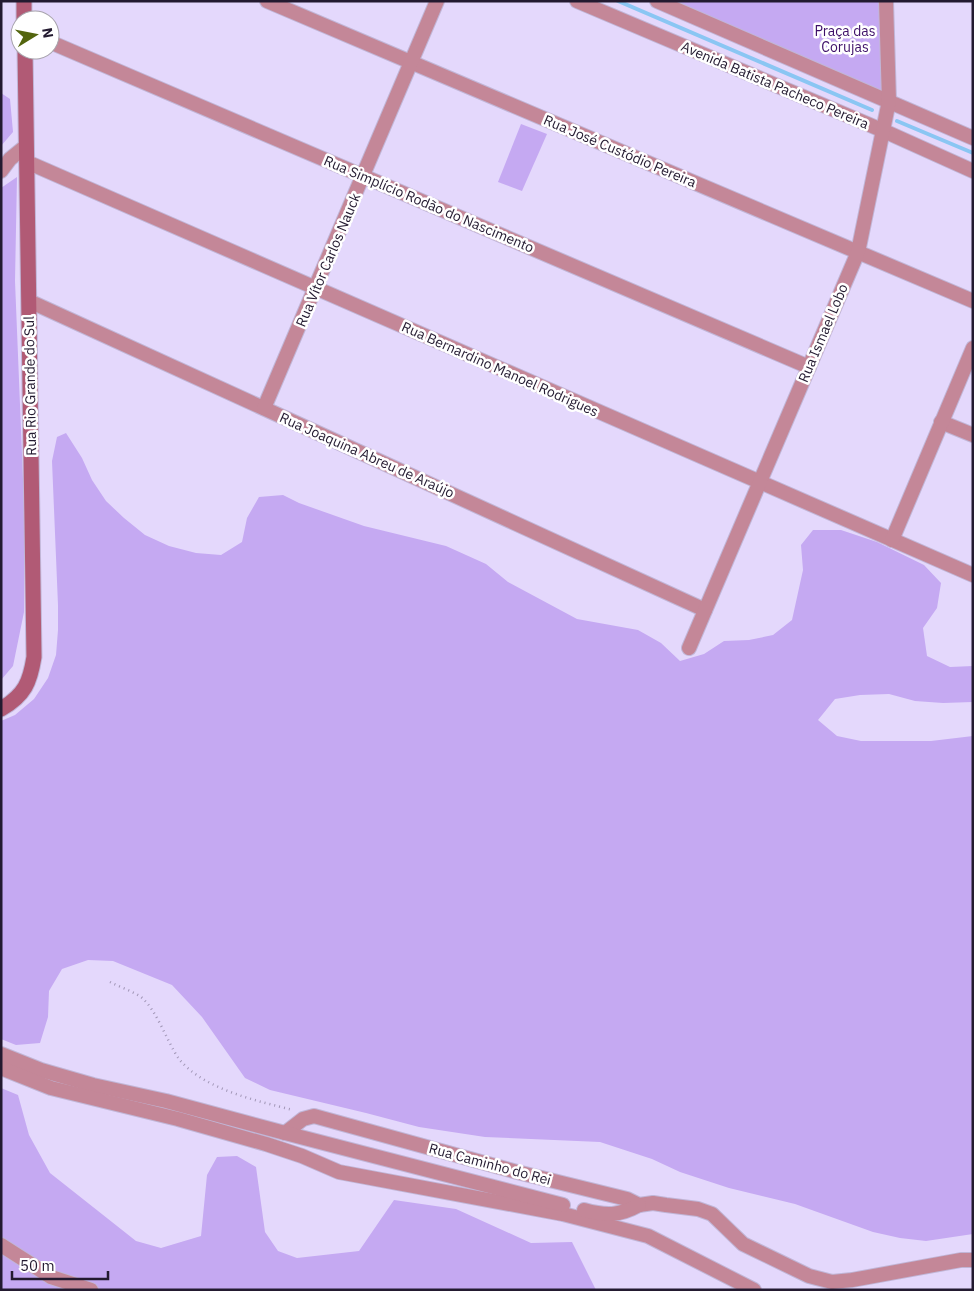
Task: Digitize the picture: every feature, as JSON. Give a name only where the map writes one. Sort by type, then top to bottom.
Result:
[{"type":"street","name":"Rua José Custódio Pereira","points":[[267,1],[973,301]]},
{"type":"street","name":"Rua Vítor Carlos Nauck","points":[[264,408],[437,1]]},
{"type":"street","name":"Avenida Batista Pacheco Pereira","points":[[577,1],[884,131],[973,171]]},
{"type":"street","points":[[656,1],[973,138]]},
{"type":"street","name":"Rua Ismael Lobo","points":[[689,648],[858,252],[889,102],[886,1]]},
{"type":"street","name":"Rua Simplício Rodão do Nascimento","points":[[60,46],[809,367]]},
{"type":"street","name":"Rua Rio Grande do Sul","points":[[1,709],[21,693],[31,678],[34,657],[25,60]]},
{"type":"street","points":[[1,170],[10,159],[26,146]]},
{"type":"street","name":"Rua Bernardino Manoel Rodrigues","points":[[27,162],[973,575]]},
{"type":"street","name":"Rua Joaquina Abreu de Araújo","points":[[29,301],[706,610]]},
{"type":"street","points":[[892,540],[973,348]]},
{"type":"street","points":[[941,422],[973,435]]},
{"type":"street","points":[[1,1054],[41,1070],[93,1085],[166,1101],[589,1212],[610,1215],[628,1211],[639,1206]]},
{"type":"street","points":[[1,1068],[51,1088],[178,1119],[266,1144],[302,1156],[339,1172],[563,1214],[648,1236],[754,1290]]},
{"type":"street","points":[[285,1133],[304,1119],[314,1116]]},
{"type":"street","name":"Rua Caminho do Rei","points":[[314,1116],[517,1172],[627,1199],[639,1206],[653,1204],[698,1209],[712,1214],[743,1244],[809,1276],[832,1282],[973,1260]]},
{"type":"street","points":[[1,1245],[51,1277],[91,1290]]},
{"type":"path","points":[[110,982],[142,998],[154,1013],[180,1059],[201,1078],[257,1101],[314,1116]]},
{"type":"green space","name":"Praça das Corujas","points":[[658,1],[882,1],[886,98]]},
{"type":"green space","points":[[1,93],[10,99],[13,132],[1,146]]},
{"type":"green space","points":[[521,124],[547,134],[522,191],[498,182]]},
{"type":"green space","points":[[17,177],[15,281],[24,504],[24,612],[13,666],[1,680],[1,188]]},
{"type":"green space","points":[[66,433],[106,501],[145,535],[169,546],[196,553],[221,555],[242,542],[247,518],[259,497],[283,495],[299,503],[364,526],[446,546],[486,564],[508,582],[577,619],[638,630],[661,643],[680,661],[704,654],[724,641],[749,640],[773,635],[792,620],[803,570],[801,545],[813,530],[841,530],[877,542],[924,565],[941,583],[937,608],[923,628],[927,656],[950,667],[973,666],[973,702],[943,703],[915,701],[889,694],[860,695],[835,699],[818,720],[837,736],[861,741],[931,741],[973,736],[973,1234],[926,1241],[900,1238],[873,1232],[795,1204],[729,1188],[600,1142],[485,1137],[419,1127],[270,1090],[245,1078],[202,1017],[172,985],[113,961],[88,960],[62,969],[49,991],[48,1017],[40,1043],[16,1045],[1,1039],[1,721],[15,715],[34,699],[48,678],[56,655],[58,605],[52,461],[57,437]]},
{"type":"green space","points":[[1,1088],[18,1095],[29,1135],[50,1173],[136,1241],[161,1248],[201,1236],[207,1175],[217,1157],[237,1156],[256,1167],[265,1232],[278,1251],[297,1258],[359,1251],[394,1200],[456,1209],[531,1243],[572,1242],[596,1290],[1,1290]]},
{"type":"waterway","points":[[618,1],[872,110]]},
{"type":"waterway","points":[[897,121],[973,153]]}]
